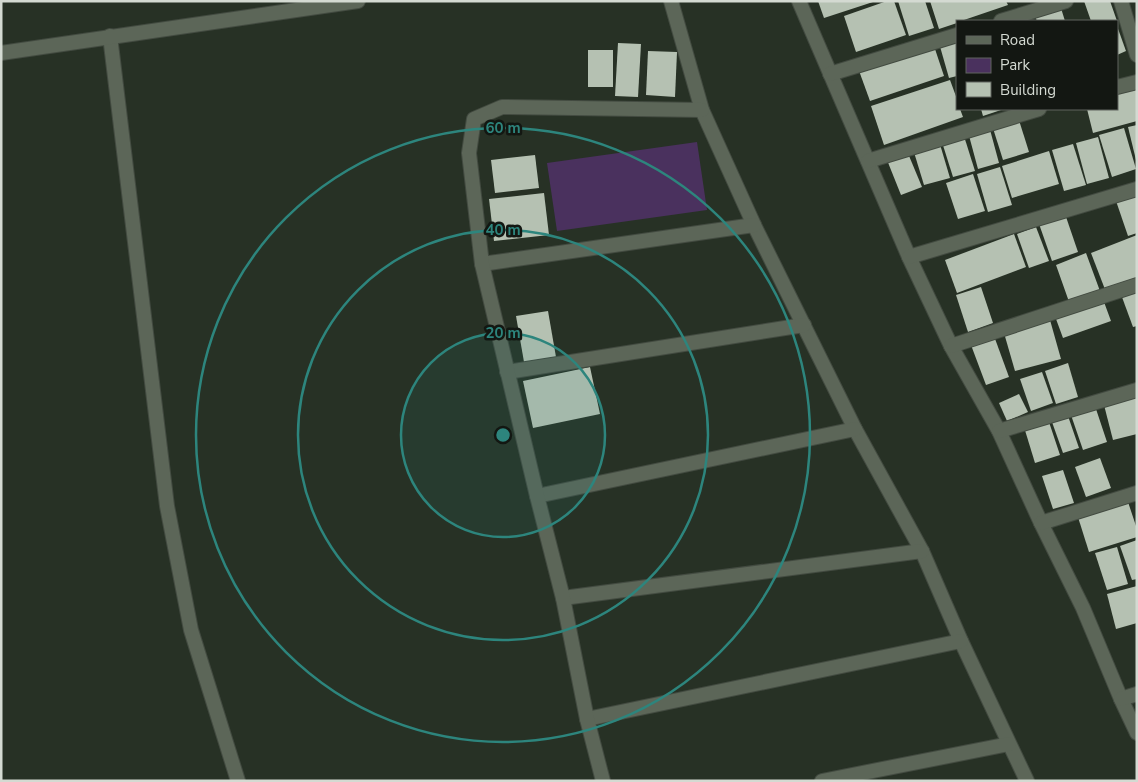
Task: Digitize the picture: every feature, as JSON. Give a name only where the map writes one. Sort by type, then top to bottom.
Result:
[{"type":"street","points":[[1,53],[358,1]]},
{"type":"street","points":[[671,1],[702,110],[754,225],[855,429],[922,551],[961,641],[1027,781]]},
{"type":"street","points":[[799,1],[909,257],[951,346],[999,431],[1041,523],[1083,608],[1137,733]]},
{"type":"street","points":[[1004,20],[1066,1]]},
{"type":"street","points":[[1121,1],[1137,54]]},
{"type":"street","points":[[830,74],[956,35]]},
{"type":"street","points":[[110,36],[166,506],[191,630],[234,779]]},
{"type":"street","points":[[1118,87],[1137,82]]},
{"type":"street","points":[[603,781],[587,719],[563,598],[482,264],[469,153],[474,119],[502,107],[702,110]]},
{"type":"street","points":[[868,161],[1036,110]]},
{"type":"street","points":[[909,257],[1137,189]]},
{"type":"street","points":[[482,264],[754,225]]},
{"type":"street","points":[[951,346],[1137,285]]},
{"type":"street","points":[[507,372],[804,325]]},
{"type":"street","points":[[999,431],[1137,390]]},
{"type":"street","points":[[537,496],[855,429]]},
{"type":"street","points":[[1041,523],[1137,493]]},
{"type":"street","points":[[563,598],[922,551]]},
{"type":"street","points":[[587,719],[961,641]]},
{"type":"street","points":[[1121,699],[1137,694]]},
{"type":"street","points":[[822,781],[1009,744]]},
{"type":"green space","points":[[697,142],[707,210],[557,231],[547,163]]},
{"type":"building","points":[[818,1],[873,1],[873,2],[824,18]]},
{"type":"building","points":[[887,1],[894,1],[906,35],[856,52],[844,16]]},
{"type":"building","points":[[898,1],[925,1],[934,28],[909,36]]},
{"type":"building","points":[[930,1],[1006,1],[1008,5],[964,20],[956,20],[956,23],[939,29]]},
{"type":"building","points":[[1084,1],[1110,1],[1117,20],[1091,20]]},
{"type":"building","points":[[1060,5],[1065,20],[1037,20],[1034,14]]},
{"type":"building","points":[[1118,29],[1126,51],[1118,55]]},
{"type":"building","points":[[956,37],[956,76],[949,78],[939,43]]},
{"type":"building","points":[[618,43],[641,44],[638,97],[615,96]]},
{"type":"building","points":[[933,43],[944,76],[870,101],[858,68]]},
{"type":"building","points":[[588,50],[613,50],[613,87],[588,87]]},
{"type":"building","points":[[648,51],[677,52],[675,97],[646,95]]},
{"type":"building","points":[[950,80],[956,96],[956,110],[960,110],[963,117],[884,145],[871,106]]},
{"type":"building","points":[[1135,86],[1137,91],[1137,121],[1093,133],[1087,110],[1118,110],[1118,92]]},
{"type":"building","points":[[981,110],[1001,110],[983,116]]},
{"type":"building","points":[[1018,117],[1029,152],[1003,160],[992,125]]},
{"type":"building","points":[[1137,125],[1137,160],[1136,160],[1128,127]]},
{"type":"building","points":[[989,126],[999,163],[978,169],[968,132]]},
{"type":"building","points":[[1124,128],[1136,169],[1112,177],[1099,135]]},
{"type":"building","points":[[963,133],[975,171],[953,177],[941,139]]},
{"type":"building","points":[[1098,137],[1109,178],[1087,184],[1076,143]]},
{"type":"building","points":[[939,141],[950,178],[924,185],[913,149]]},
{"type":"building","points":[[1073,144],[1086,185],[1064,191],[1052,150]]},
{"type":"building","points":[[907,151],[922,187],[901,195],[887,160]]},
{"type":"building","points":[[1049,151],[1059,184],[1012,198],[1002,166]]},
{"type":"building","points":[[535,155],[539,188],[495,193],[491,160]]},
{"type":"building","points":[[1000,167],[1012,205],[988,212],[977,174]]},
{"type":"building","points":[[973,174],[985,211],[958,219],[946,183]]},
{"type":"building","points":[[1137,191],[1137,233],[1128,236],[1115,198]]},
{"type":"building","points":[[544,193],[549,235],[494,241],[489,199]]},
{"type":"building","points":[[1064,211],[1078,252],[1052,261],[1038,221]]},
{"type":"building","points":[[1036,227],[1049,261],[1029,268],[1017,234]]},
{"type":"building","points":[[1014,234],[1026,267],[957,293],[945,260]]},
{"type":"building","points":[[1137,235],[1137,280],[1106,292],[1091,253]]},
{"type":"building","points":[[1086,253],[1111,321],[1063,338],[1056,319],[1073,313],[1056,265]]},
{"type":"building","points":[[1137,283],[1137,326],[1133,327],[1119,289]]},
{"type":"building","points":[[981,287],[993,323],[968,332],[956,295]]},
{"type":"building","points":[[548,311],[556,357],[524,362],[516,316]]},
{"type":"building","points":[[1050,320],[1061,359],[1015,371],[1004,333]]},
{"type":"building","points":[[994,336],[1009,377],[986,385],[971,345]]},
{"type":"building","points":[[1068,363],[1078,397],[1056,404],[1045,371]]},
{"type":"building","points":[[590,367],[600,414],[533,428],[523,381]]},
{"type":"building","points":[[1042,372],[1053,403],[1031,411],[1020,379]]},
{"type":"building","points":[[1019,394],[1028,412],[1007,421],[999,403]]},
{"type":"building","points":[[1137,396],[1137,434],[1113,440],[1104,405]]},
{"type":"building","points":[[1095,406],[1107,442],[1083,450],[1071,415]]},
{"type":"building","points":[[1068,416],[1079,448],[1063,453],[1052,422]]},
{"type":"building","points":[[1048,419],[1060,455],[1035,463],[1024,427]]},
{"type":"building","points":[[1100,458],[1111,488],[1086,497],[1075,467]]},
{"type":"building","points":[[1063,470],[1074,503],[1053,509],[1042,476]]},
{"type":"building","points":[[1127,499],[1137,529],[1137,537],[1089,552],[1077,514]]},
{"type":"building","points":[[1137,540],[1137,579],[1132,580],[1120,546]]},
{"type":"building","points":[[1117,547],[1128,584],[1107,590],[1095,553]]},
{"type":"building","points":[[1137,586],[1137,623],[1116,629],[1107,594]]}]
